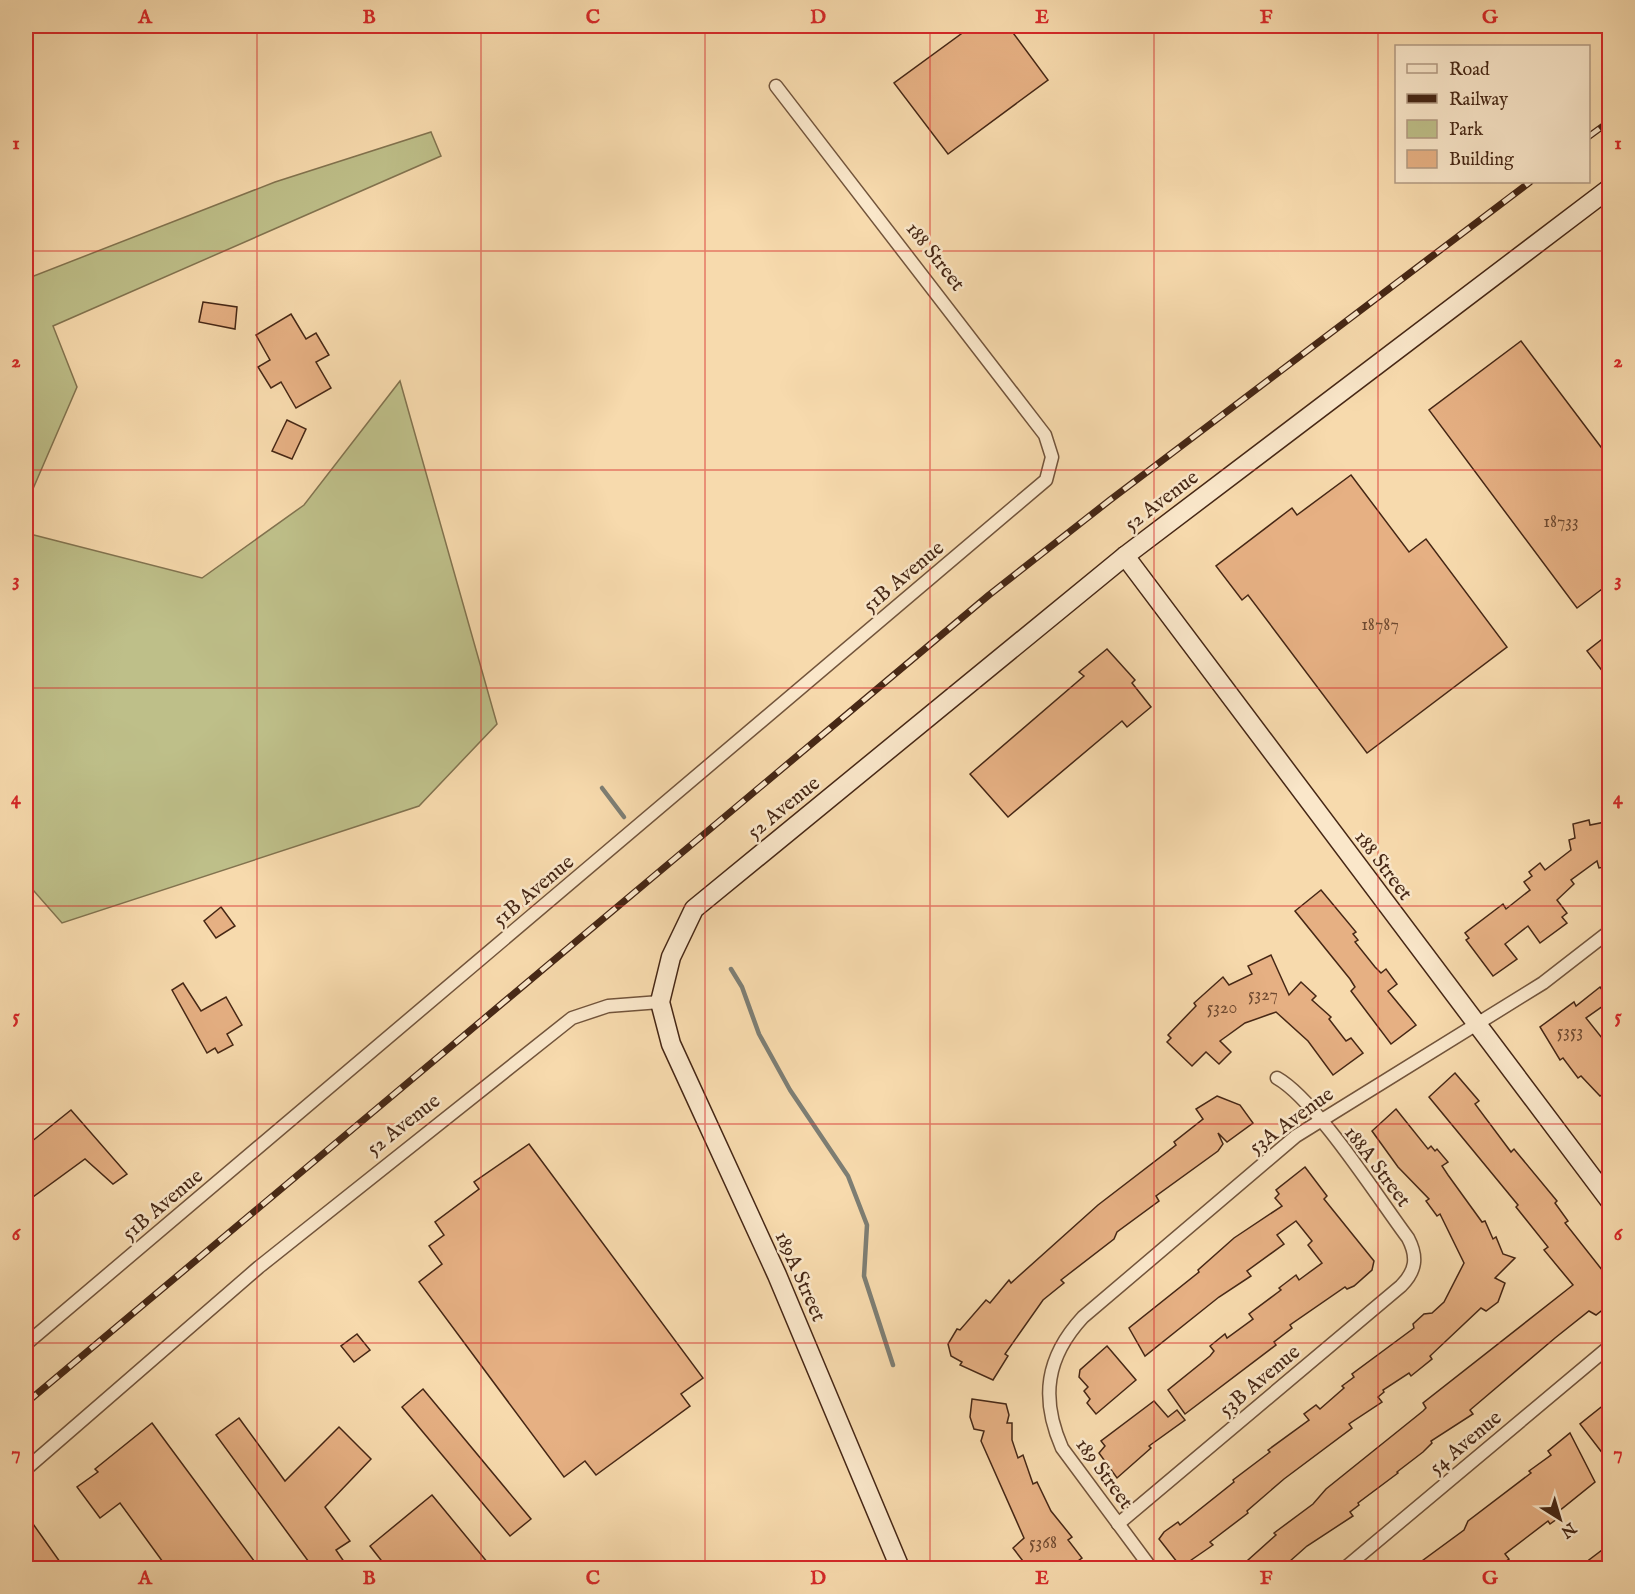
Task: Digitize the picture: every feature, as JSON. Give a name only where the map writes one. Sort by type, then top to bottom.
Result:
[{"type":"street","name":"188 Street","points":[[776,86],[1045,435],[1052,457]]},
{"type":"street","name":"52 Avenue","points":[[26,1469],[259,1267],[572,1018],[608,1006],[660,1002],[671,957],[694,909],[1125,556],[1610,188]]},
{"type":"street","name":"51B Avenue","points":[[26,1344],[1046,480],[1052,457]]},
{"type":"street","name":"188 Street","points":[[1125,556],[1220,679],[1295,785],[1610,1201]]},
{"type":"street","name":"53A Avenue","points":[[1048,1391],[1058,1351],[1068,1333],[1083,1317],[1267,1159],[1319,1120],[1543,983],[1610,931]]},
{"type":"street","name":"189A Street","points":[[660,1002],[671,1044],[777,1275],[900,1569]]},
{"type":"street","name":"188A Street","points":[[1277,1078],[1290,1086],[1319,1120],[1408,1238],[1415,1258]]},
{"type":"street","name":"53B Avenue","points":[[1118,1524],[1401,1286],[1413,1269],[1415,1258]]},
{"type":"street","name":"54 Avenue","points":[[1345,1569],[1610,1346]]},
{"type":"street","name":"189 Street","points":[[1048,1391],[1050,1416],[1062,1448],[1151,1569]]},
{"type":"green space","points":[[431,132],[441,156],[53,326],[77,387],[26,505],[26,279],[275,182]]},
{"type":"green space","points":[[400,381],[497,724],[419,806],[62,923],[26,882],[26,533],[202,578],[304,505]]},
{"type":"building","points":[[972,26],[1008,26],[1048,80],[948,154],[894,83]]},
{"type":"building","points":[[203,302],[237,307],[235,329],[199,322]]},
{"type":"building","points":[[291,314],[306,339],[316,333],[329,355],[316,362],[331,388],[296,408],[281,382],[271,388],[258,367],[270,360],[256,335]]},
{"type":"building","points":[[1521,341],[1610,459],[1610,583],[1577,608],[1429,410]]},
{"type":"building","points":[[287,420],[306,429],[292,459],[272,451]]},
{"type":"building","points":[[1351,475],[1409,552],[1426,539],[1507,647],[1367,753],[1248,595],[1242,600],[1216,566],[1292,508],[1297,515]]},
{"type":"building","points":[[1610,633],[1610,681],[1587,651]]},
{"type":"building","points":[[1107,649],[1135,680],[1132,683],[1151,707],[1127,727],[1122,721],[1008,817],[970,774],[1084,676],[1079,672]]},
{"type":"building","points":[[1589,820],[1590,825],[1610,821],[1610,866],[1599,868],[1597,861],[1571,880],[1574,884],[1557,900],[1567,913],[1562,917],[1567,923],[1540,943],[1528,926],[1505,944],[1517,959],[1493,976],[1466,940],[1469,938],[1465,933],[1503,904],[1506,909],[1530,890],[1524,882],[1532,876],[1529,872],[1540,863],[1545,870],[1571,850],[1569,840],[1575,838],[1573,824]]},
{"type":"building","points":[[1321,890],[1356,932],[1353,934],[1358,940],[1355,942],[1375,967],[1381,973],[1386,969],[1397,984],[1388,991],[1416,1025],[1391,1044],[1351,991],[1355,987],[1350,979],[1295,911]]},
{"type":"building","points":[[221,907],[235,926],[216,938],[204,921]]},
{"type":"building","points":[[1271,955],[1289,995],[1301,982],[1316,996],[1312,1000],[1331,1017],[1329,1019],[1346,1041],[1351,1038],[1363,1053],[1333,1075],[1308,1041],[1276,1012],[1245,1023],[1220,1041],[1231,1052],[1219,1064],[1206,1052],[1192,1066],[1167,1042],[1171,1038],[1168,1035],[1196,1006],[1194,1003],[1223,977],[1229,985],[1252,974],[1248,966]]},
{"type":"building","points":[[183,983],[201,1011],[226,997],[242,1025],[227,1034],[233,1045],[218,1053],[215,1048],[207,1053],[172,990]]},
{"type":"building","points":[[1600,987],[1610,1001],[1586,1018],[1610,1048],[1610,1089],[1600,1096],[1581,1076],[1578,1078],[1563,1058],[1560,1060],[1540,1027],[1574,1002],[1576,1006]]},
{"type":"building","points":[[1455,1073],[1479,1101],[1475,1104],[1511,1152],[1514,1149],[1557,1201],[1555,1203],[1568,1221],[1565,1223],[1610,1280],[1610,1304],[1596,1315],[1589,1311],[1555,1338],[1470,1410],[1473,1414],[1431,1441],[1432,1443],[1423,1452],[1358,1503],[1359,1505],[1350,1512],[1353,1516],[1307,1546],[1281,1569],[1238,1569],[1276,1535],[1274,1533],[1313,1504],[1326,1489],[1423,1411],[1426,1408],[1423,1403],[1573,1285],[1544,1250],[1548,1247],[1516,1207],[1518,1205],[1429,1097]]},
{"type":"building","points":[[1217,1096],[1240,1105],[1253,1123],[1227,1142],[1218,1133],[1223,1144],[1218,1151],[1156,1196],[1159,1201],[1117,1232],[1114,1239],[1061,1280],[1064,1283],[1043,1300],[1005,1354],[1008,1356],[993,1380],[960,1365],[962,1362],[951,1356],[948,1344],[957,1329],[960,1330],[986,1300],[990,1303],[1009,1280],[1011,1283],[1098,1205],[1176,1145],[1174,1142],[1203,1119],[1196,1109]]},
{"type":"building","points":[[1396,1109],[1428,1149],[1431,1146],[1435,1151],[1437,1149],[1448,1162],[1442,1166],[1482,1222],[1485,1221],[1493,1239],[1496,1237],[1503,1254],[1515,1258],[1495,1278],[1505,1283],[1498,1302],[1486,1311],[1481,1308],[1430,1356],[1432,1359],[1411,1376],[1409,1373],[1383,1390],[1384,1392],[1378,1397],[1382,1402],[1349,1424],[1352,1428],[1284,1479],[1247,1511],[1248,1513],[1210,1542],[1213,1545],[1181,1567],[1159,1539],[1164,1532],[1178,1522],[1180,1525],[1234,1482],[1233,1480],[1270,1452],[1268,1450],[1309,1420],[1304,1414],[1316,1405],[1320,1409],[1344,1388],[1342,1386],[1354,1377],[1352,1374],[1414,1328],[1413,1324],[1424,1314],[1432,1313],[1444,1302],[1464,1263],[1440,1214],[1437,1216],[1426,1201],[1429,1199],[1398,1167],[1372,1131]]},
{"type":"building","points":[[71,1110],[127,1174],[113,1184],[85,1159],[26,1202],[26,1146]]},
{"type":"building","points":[[529,1144],[703,1378],[681,1394],[690,1406],[596,1475],[585,1461],[564,1477],[419,1282],[442,1264],[429,1246],[444,1235],[435,1222],[479,1189],[474,1182]]},
{"type":"building","points":[[1305,1167],[1327,1196],[1324,1199],[1374,1261],[1372,1270],[1354,1286],[1347,1289],[1345,1287],[1290,1325],[1292,1328],[1274,1342],[1276,1345],[1185,1414],[1168,1390],[1210,1356],[1214,1351],[1210,1346],[1225,1334],[1227,1338],[1253,1319],[1249,1314],[1281,1290],[1279,1288],[1296,1275],[1299,1280],[1322,1263],[1308,1245],[1312,1241],[1296,1221],[1277,1235],[1284,1244],[1247,1271],[1251,1276],[1219,1297],[1145,1356],[1129,1328],[1199,1272],[1198,1270],[1234,1238],[1282,1206],[1275,1198],[1279,1194],[1276,1190]]},
{"type":"building","points":[[357,1334],[370,1350],[354,1362],[341,1346]]},
{"type":"building","points":[[1107,1346],[1136,1380],[1096,1414],[1087,1403],[1090,1399],[1084,1391],[1088,1387],[1079,1377],[1080,1370]]},
{"type":"building","points":[[423,1389],[531,1519],[510,1536],[402,1407]]},
{"type":"building","points":[[972,1399],[1006,1404],[1009,1415],[1007,1423],[1012,1423],[1012,1440],[1018,1458],[1023,1455],[1033,1484],[1037,1482],[1051,1511],[1072,1537],[1068,1540],[1082,1558],[1078,1561],[1083,1569],[1029,1569],[1013,1548],[1024,1538],[981,1441],[984,1431],[974,1429],[970,1417]]},
{"type":"building","points":[[1610,1400],[1610,1463],[1580,1424]]},
{"type":"building","points":[[1154,1401],[1168,1417],[1177,1410],[1185,1420],[1149,1446],[1151,1448],[1117,1478],[1099,1453],[1105,1446],[1101,1441]]},
{"type":"building","points":[[239,1418],[285,1481],[339,1427],[371,1459],[325,1507],[350,1541],[336,1550],[349,1569],[314,1569],[216,1435]]},
{"type":"building","points":[[152,1423],[260,1569],[168,1569],[120,1503],[100,1518],[77,1487],[98,1472],[95,1469]]},
{"type":"building","points":[[1570,1433],[1595,1482],[1558,1512],[1561,1516],[1550,1524],[1548,1521],[1505,1554],[1509,1559],[1496,1569],[1411,1569],[1464,1530],[1468,1521],[1531,1473],[1529,1471],[1551,1455],[1548,1451]]},
{"type":"building","points":[[432,1495],[493,1569],[388,1569],[370,1546]]},
{"type":"building","points":[[26,1514],[65,1569],[26,1569]]},
{"type":"building","points":[[1610,1544],[1610,1569],[1577,1569]]},
{"type":"waterway","points":[[602,788],[624,817]]},
{"type":"waterway","points":[[731,969],[742,987],[759,1034],[790,1090],[848,1176],[867,1225],[864,1276],[893,1365]]},
{"type":"railway","points":[[1590,136],[1610,121]]},
{"type":"railway","points":[[26,1403],[989,595],[1110,500],[1529,183]]}]
